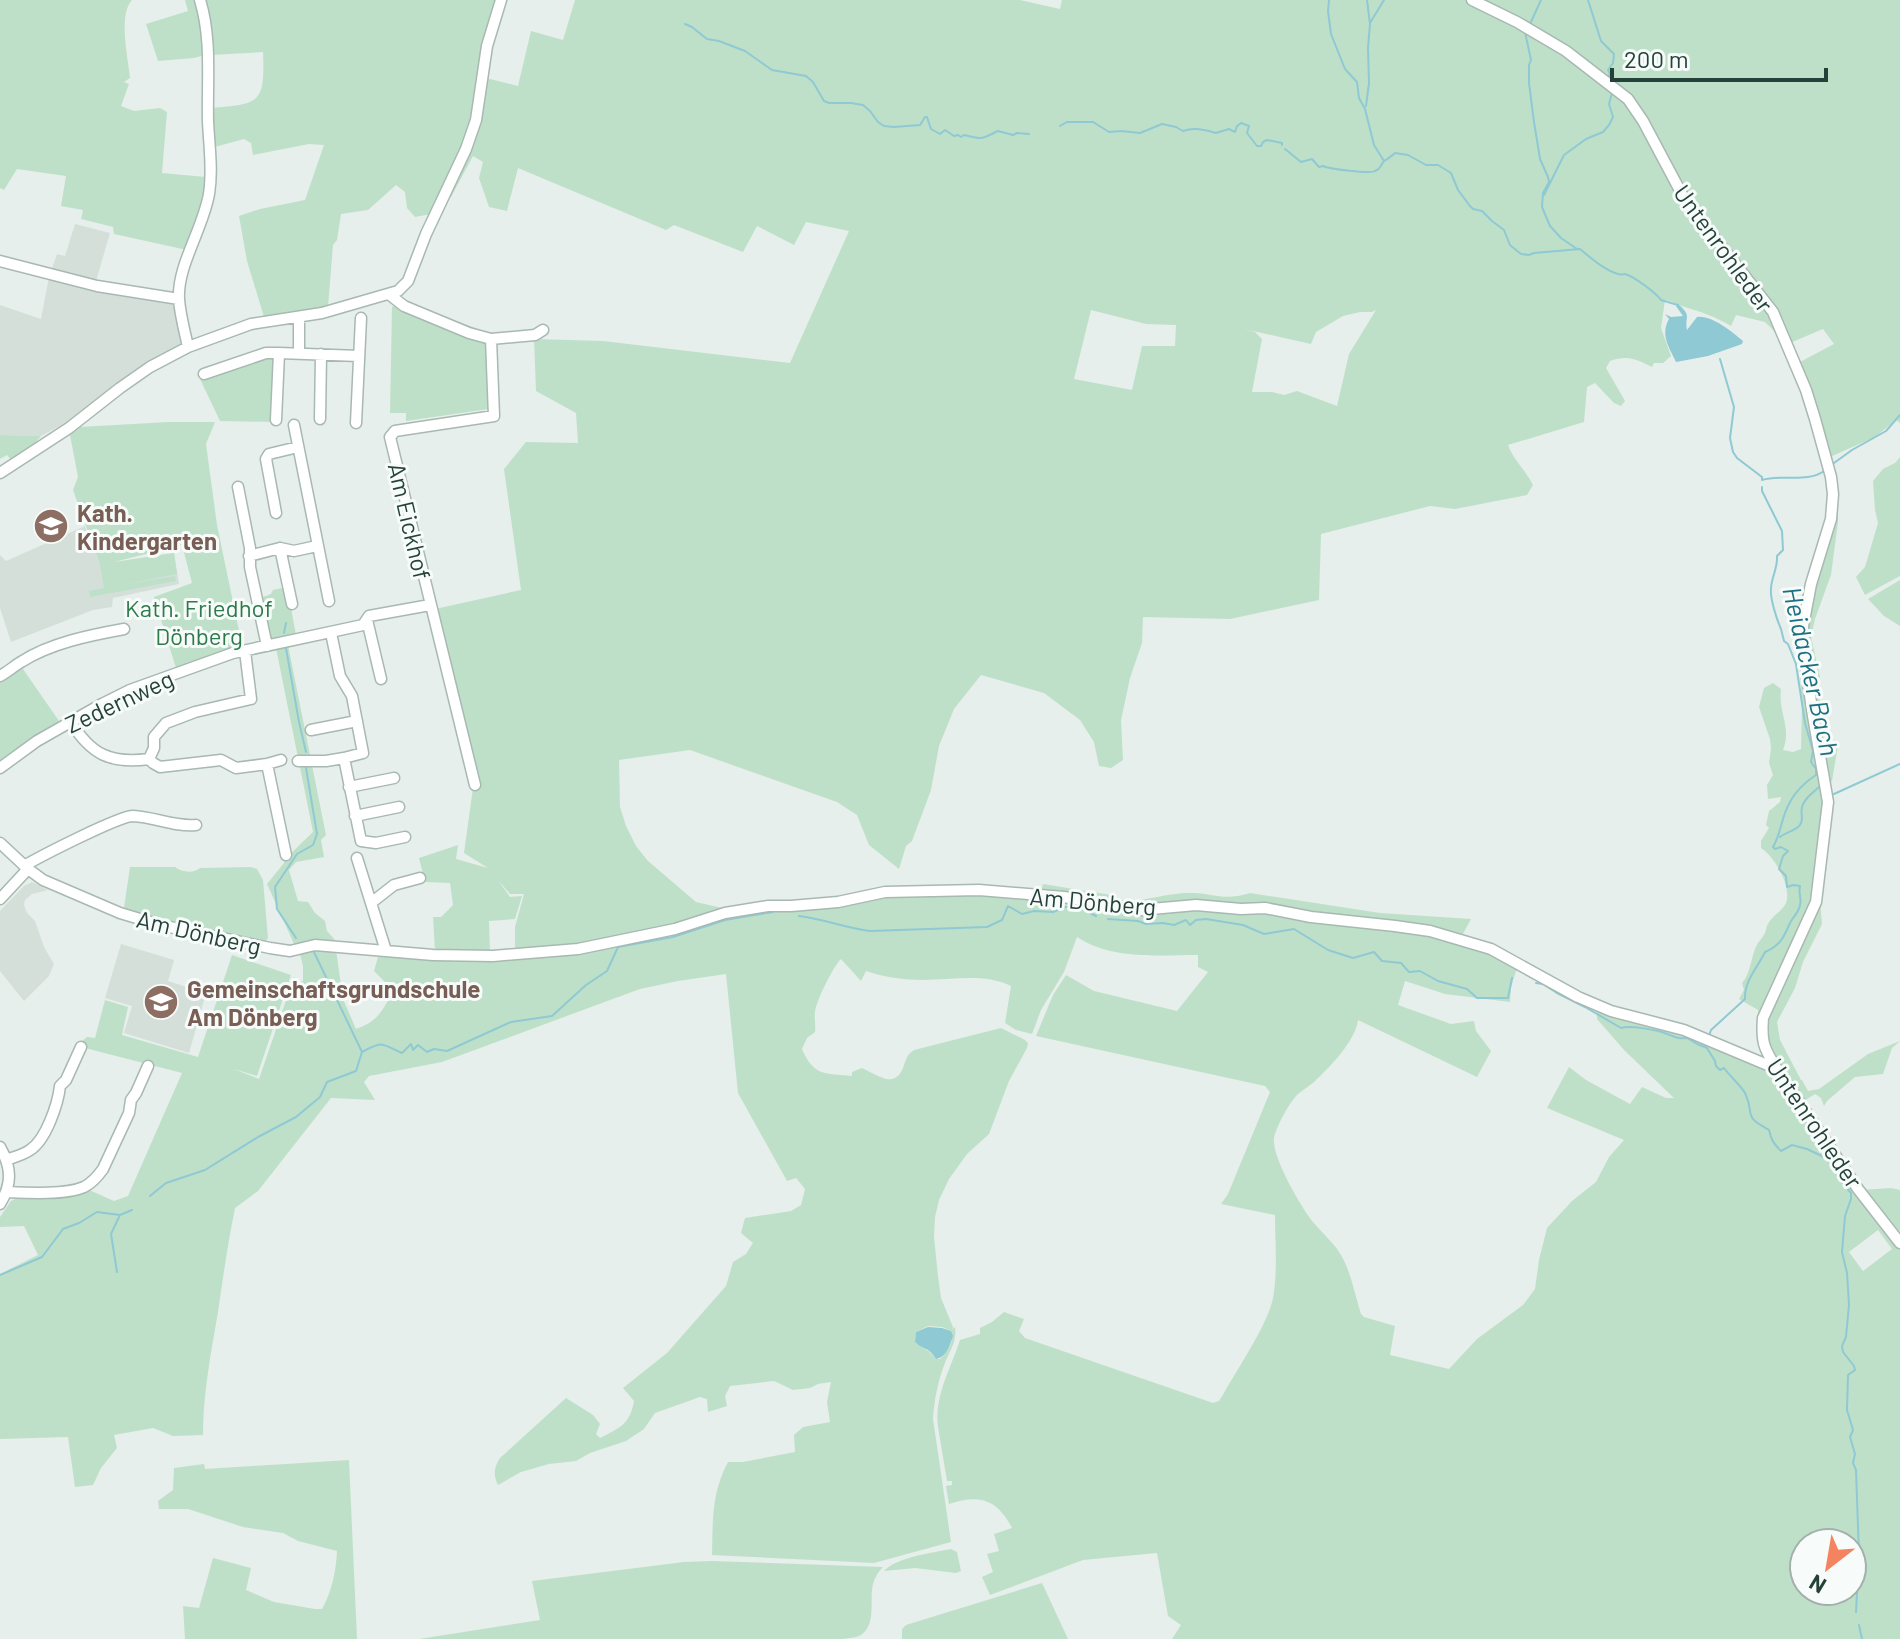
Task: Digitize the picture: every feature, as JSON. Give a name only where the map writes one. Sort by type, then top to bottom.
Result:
[{"type":"street","points":[[188,347],[179,299],[180,284],[204,217],[211,172],[208,61],[205,16],[200,0]]},
{"type":"street","points":[[0,473],[150,367],[188,347],[251,324],[322,313],[398,291],[408,281],[426,234],[466,149],[476,120],[487,46],[501,0]]},
{"type":"street","name":"Untenrohleder","points":[[1472,0],[1566,51],[1628,99],[1685,200],[1773,312],[1806,390],[1833,494],[1831,519],[1811,584],[1803,626],[1805,661],[1828,802],[1816,902],[1763,1018],[1761,1037],[1777,1069],[1858,1189],[1900,1243]]},
{"type":"street","points":[[0,261],[97,286],[179,299]]},
{"type":"street","points":[[390,295],[404,306],[491,339],[535,335],[543,330]]},
{"type":"street","points":[[299,317],[299,353]]},
{"type":"street","points":[[356,423],[361,318]]},
{"type":"street","name":"Am Eickhof","points":[[475,785],[390,437],[395,431],[494,416],[491,339]]},
{"type":"street","points":[[204,374],[266,353],[359,356]]},
{"type":"street","points":[[276,420],[279,353]]},
{"type":"street","points":[[320,419],[321,354]]},
{"type":"street","points":[[294,425],[329,601]]},
{"type":"street","points":[[276,513],[266,459],[269,454],[298,447]]},
{"type":"street","points":[[238,487],[267,646]]},
{"type":"street","points":[[249,556],[280,548],[294,551],[317,546]]},
{"type":"street","points":[[280,548],[292,604]]},
{"type":"street","name":"Zedernweg","points":[[0,768],[37,741],[130,690],[233,653],[331,633],[363,625],[369,616],[430,605]]},
{"type":"street","points":[[367,620],[381,679]]},
{"type":"street","points":[[0,676],[14,669],[18,663],[59,644],[124,629]]},
{"type":"street","points":[[298,761],[326,761],[363,753],[352,696],[340,676],[331,633]]},
{"type":"street","points":[[149,759],[154,748],[154,737],[163,724],[195,712],[251,699],[245,651]]},
{"type":"street","points":[[311,730],[357,721]]},
{"type":"street","points":[[71,722],[89,746],[123,761],[149,759],[160,767],[221,760],[236,768],[281,760]]},
{"type":"street","points":[[344,758],[361,841],[376,843],[405,837]]},
{"type":"street","points":[[267,764],[286,855]]},
{"type":"street","points":[[349,787],[394,778]]},
{"type":"street","points":[[355,816],[399,807]]},
{"type":"street","points":[[0,899],[26,867],[130,816],[180,827],[196,825]]},
{"type":"street","name":"Am Dönberg","points":[[0,843],[26,867],[52,884],[92,903],[160,925],[290,951],[315,945],[493,956],[578,949],[675,929],[725,913],[768,906],[838,902],[901,891],[979,890],[1064,897],[1140,910],[1196,905],[1265,908],[1311,917],[1430,931],[1491,949],[1578,997],[1611,1011],[1684,1030],[1777,1069]]},
{"type":"street","points":[[357,858],[386,951]]},
{"type":"street","points":[[371,903],[394,885],[420,878]]},
{"type":"street","points":[[6,1160],[28,1152],[42,1137],[58,1099],[60,1086],[66,1080],[81,1047]]},
{"type":"street","points":[[7,1192],[70,1190],[82,1188],[98,1177],[148,1066]]},
{"type":"street","points":[[0,1147],[10,1178],[0,1204]]},
{"type":"shaded area","points":[[75,224],[110,233],[94,288],[172,303],[182,343],[177,349],[136,369],[67,422],[41,436],[0,435],[0,305],[41,319],[57,254],[65,256]]},
{"type":"shaded area","points":[[85,526],[100,565],[174,553],[179,584],[113,598],[112,607],[93,610],[11,642],[0,608],[0,555],[6,561]]},
{"type":"shaded area","points":[[32,882],[48,890],[32,894],[24,905],[35,921],[54,964],[49,976],[24,1001],[0,971],[0,911],[24,886]]},
{"type":"shaded area","name":"Gemeinschaftsgrundschule Am Dönberg","points":[[121,944],[174,960],[168,981],[206,993],[189,1053],[124,1033],[132,1006],[105,998]]},
{"type":"green space","points":[[0,0],[132,0],[125,26],[130,78],[124,82],[129,84],[121,106],[134,111],[160,108],[167,112],[162,173],[206,177],[206,192],[187,250],[114,234],[113,227],[81,219],[83,210],[61,206],[66,176],[17,169],[4,190],[0,188]]},
{"type":"green space","points":[[185,0],[498,0],[483,47],[478,76],[518,86],[531,31],[563,40],[575,0],[1020,0],[1060,9],[1062,0],[1900,0],[1900,423],[1896,420],[1875,437],[1830,457],[1800,362],[1834,344],[1823,329],[1790,343],[1776,310],[1686,193],[1644,118],[1641,123],[1680,199],[1770,314],[1779,336],[1765,322],[1736,315],[1731,326],[1665,300],[1661,328],[1671,356],[1663,363],[1654,363],[1652,367],[1627,358],[1610,361],[1606,368],[1625,401],[1621,406],[1595,383],[1587,387],[1584,422],[1508,445],[1533,485],[1527,495],[1455,509],[1430,506],[1321,534],[1319,600],[1230,619],[1143,617],[1142,643],[1121,720],[1123,760],[1111,768],[1099,766],[1094,742],[1080,720],[1044,693],[981,675],[954,709],[939,746],[931,790],[899,869],[869,845],[857,815],[837,802],[690,750],[619,760],[620,807],[636,846],[648,861],[696,902],[722,908],[742,907],[747,917],[783,909],[909,893],[958,891],[1039,899],[1043,884],[1121,899],[1110,906],[1117,914],[1119,909],[1127,909],[1128,901],[1185,893],[1227,897],[1250,893],[1380,913],[1471,919],[1458,943],[1500,958],[1517,968],[1510,1002],[1445,994],[1405,981],[1398,1005],[1451,1024],[1474,1021],[1476,1031],[1491,1051],[1477,1077],[1358,1020],[1353,1036],[1342,1053],[1290,1104],[1274,1139],[1282,1169],[1295,1194],[1344,1262],[1361,1314],[1395,1326],[1390,1355],[1449,1369],[1477,1339],[1523,1305],[1535,1289],[1547,1228],[1572,1201],[1596,1182],[1609,1157],[1624,1140],[1547,1108],[1569,1067],[1630,1104],[1642,1087],[1666,1098],[1674,1098],[1597,1019],[1597,1010],[1694,1038],[1776,1072],[1859,1195],[1900,1247],[1900,1639],[1172,1639],[1181,1625],[1168,1616],[1157,1553],[1083,1560],[990,1595],[982,1577],[993,1572],[987,1554],[999,1551],[994,1534],[1012,1528],[1000,1511],[986,1501],[969,1499],[949,1504],[946,1486],[952,1485],[952,1481],[947,1481],[938,1427],[938,1404],[960,1340],[980,1334],[980,1328],[1004,1312],[1024,1319],[1019,1331],[1025,1338],[1213,1403],[1219,1401],[1259,1333],[1275,1288],[1275,1215],[1221,1204],[1228,1194],[1270,1092],[1265,1086],[1036,1036],[1053,995],[1066,975],[1094,991],[1177,1011],[1208,972],[1198,967],[1198,955],[1120,953],[1105,950],[1077,937],[1064,972],[1041,1010],[1032,1034],[1005,1023],[1011,986],[1001,982],[979,978],[908,979],[866,971],[861,981],[841,959],[818,1000],[815,1032],[807,1038],[802,1049],[811,1065],[827,1074],[852,1076],[852,1072],[862,1068],[892,1079],[901,1073],[914,1050],[1001,1028],[1028,1043],[1009,1081],[989,1134],[967,1154],[949,1179],[935,1217],[934,1237],[941,1298],[952,1329],[955,1327],[954,1342],[938,1383],[933,1419],[951,1542],[874,1563],[712,1555],[716,1497],[728,1462],[795,1452],[794,1435],[803,1427],[830,1422],[827,1402],[831,1382],[793,1390],[774,1381],[730,1386],[725,1396],[727,1406],[708,1412],[707,1399],[700,1397],[655,1413],[644,1429],[626,1441],[576,1461],[521,1472],[498,1485],[496,1481],[496,1465],[500,1458],[566,1398],[593,1415],[600,1424],[596,1434],[600,1438],[623,1424],[630,1415],[634,1401],[623,1388],[667,1353],[726,1286],[733,1262],[746,1254],[753,1243],[741,1233],[745,1218],[791,1211],[801,1205],[805,1189],[796,1178],[787,1181],[738,1093],[726,974],[640,989],[442,1062],[369,1076],[364,1082],[375,1100],[331,1098],[258,1191],[235,1208],[208,1373],[203,1435],[173,1436],[153,1428],[114,1435],[117,1448],[101,1468],[93,1485],[75,1487],[68,1437],[0,1439],[0,1274],[38,1255],[24,1226],[0,1227],[0,1217],[11,1201],[19,1197],[87,1189],[114,1201],[128,1196],[182,1073],[79,1044],[87,1037],[95,1038],[105,1000],[128,1007],[122,1035],[198,1057],[232,955],[291,975],[257,1076],[234,1069],[259,1079],[294,977],[297,983],[303,981],[300,954],[304,952],[336,950],[343,999],[356,1029],[379,1014],[393,990],[374,971],[378,957],[459,958],[575,953],[559,946],[515,950],[515,927],[524,894],[510,894],[498,880],[510,897],[522,896],[515,919],[489,921],[490,953],[435,951],[433,917],[441,917],[453,905],[450,883],[425,882],[419,858],[458,845],[456,859],[488,868],[464,853],[473,788],[479,783],[435,609],[521,590],[504,469],[526,442],[578,443],[576,413],[536,391],[534,339],[603,341],[790,363],[849,231],[806,222],[794,245],[757,226],[743,252],[674,225],[666,230],[518,168],[507,211],[489,207],[479,178],[483,162],[473,156],[451,197],[443,194],[431,214],[415,217],[407,208],[405,192],[396,185],[368,210],[341,214],[337,240],[333,245],[328,307],[264,317],[247,261],[239,216],[305,200],[324,145],[309,144],[253,155],[251,143],[244,139],[211,148],[210,108],[240,105],[256,98],[263,82],[263,52],[211,55],[209,28],[204,30],[205,55],[158,61],[146,24],[188,11]],"holes":[[[1091,310],[1146,324],[1176,325],[1175,346],[1142,346],[1132,390],[1074,379]],[[1376,310],[1349,354],[1337,406],[1297,391],[1284,395],[1252,392],[1262,339],[1255,332],[1244,329],[1311,344],[1316,332],[1343,316]],[[1878,1230],[1892,1249],[1863,1271],[1849,1252]],[[928,1326],[942,1327],[951,1331],[950,1346],[940,1359],[936,1359],[915,1342],[916,1332]]]},
{"type":"green space","points":[[403,301],[486,332],[489,409],[406,421],[406,413],[390,413],[392,307]]},
{"type":"green space","points":[[267,356],[277,356],[275,422],[220,421],[200,379]]},
{"type":"green space","name":"Kath. Friedhof Dönberg","points":[[215,422],[206,444],[217,525],[242,645],[176,668],[154,597],[192,583],[182,545],[114,562],[174,553],[177,574],[122,585],[175,576],[176,581],[90,597],[89,591],[104,588],[100,565],[73,490],[78,477],[70,435],[80,427]]},
{"type":"green space","points":[[0,435],[41,436],[11,460],[7,455],[0,459]]},
{"type":"green space","points":[[1900,457],[1900,576],[1865,595],[1856,577],[1865,567],[1878,523],[1873,481]]},
{"type":"green space","points":[[1838,507],[1831,575],[1811,637],[1820,677],[1818,693],[1827,725],[1819,741],[1824,751],[1830,743],[1838,745],[1832,781],[1820,788],[1823,809],[1822,924],[1777,1022],[1780,1040],[1808,1091],[1819,1089],[1868,1054],[1900,1041],[1892,1048],[1883,1074],[1855,1077],[1824,1106],[1815,1094],[1801,1103],[1792,1088],[1796,1085],[1792,1086],[1767,1049],[1758,1010],[1739,999],[1755,948],[1769,922],[1785,906],[1787,896],[1781,873],[1761,848],[1761,841],[1769,828],[1766,825],[1769,811],[1780,802],[1781,797],[1768,799],[1767,785],[1773,775],[1769,763],[1771,749],[1759,707],[1764,688],[1773,683],[1781,689],[1786,727],[1783,750],[1793,752],[1801,749],[1802,703],[1796,620]]},
{"type":"green space","points":[[1900,580],[1900,626],[1884,616],[1868,599]]},
{"type":"green space","points":[[287,587],[296,635],[270,640],[263,597],[273,590]]},
{"type":"green space","points":[[288,645],[326,835],[321,840],[324,857],[296,862],[289,870],[298,901],[308,902],[325,921],[327,931],[337,942],[295,946],[267,884],[284,860],[313,832],[276,648]]},
{"type":"green space","points":[[23,669],[59,721],[0,761],[0,680]]},
{"type":"green space","points":[[130,867],[175,867],[188,872],[200,868],[257,869],[263,880],[268,938],[266,941],[197,929],[124,908]]},
{"type":"green space","points":[[1861,1190],[1900,1190],[1900,1238]]},
{"type":"green space","points":[[349,1460],[357,1639],[185,1639],[183,1606],[199,1608],[213,1558],[251,1568],[246,1590],[274,1602],[322,1609],[333,1581],[337,1551],[298,1541],[283,1533],[243,1527],[188,1509],[159,1509],[158,1501],[173,1490],[174,1468],[204,1464],[205,1469]]},
{"type":"green space","points":[[951,1549],[957,1552],[961,1571],[956,1573],[915,1568],[884,1571],[906,1559]]},
{"type":"green space","points":[[712,1561],[883,1567],[873,1584],[869,1624],[861,1635],[852,1638],[419,1639],[540,1620],[532,1581]]},
{"type":"green space","points":[[1042,1583],[1068,1639],[902,1639],[902,1629],[906,1625]]},
{"type":"water","points":[[1678,304],[1687,314],[1687,330],[1697,317],[1703,317],[1722,325],[1743,341],[1742,344],[1708,356],[1676,362],[1666,341],[1665,330],[1669,319],[1665,314],[1683,316],[1676,306]]},
{"type":"water","points":[[928,1327],[951,1331],[953,1336],[940,1358],[936,1359],[915,1342],[916,1332]]},
{"type":"waterway","points":[[1329,0],[1331,34],[1345,69],[1357,82],[1374,145],[1384,161]]},
{"type":"waterway","points":[[1366,106],[1370,24],[1367,0]]},
{"type":"waterway","points":[[1370,23],[1384,0]]},
{"type":"waterway","points":[[1530,24],[1541,0]]},
{"type":"waterway","points":[[1588,0],[1601,41],[1614,54],[1609,76]]},
{"type":"waterway","name":"Heidacker Bach","points":[[685,24],[707,39],[745,51],[772,70],[806,76],[824,101],[863,105],[884,126],[920,125],[927,117],[931,129],[940,134],[945,130],[954,136],[979,138],[998,131],[1013,135],[1029,134]]},
{"type":"waterway","points":[[1525,32],[1531,60],[1529,83],[1534,122],[1540,159],[1549,182],[1543,193],[1542,207],[1550,226],[1577,249]]},
{"type":"waterway","points":[[1544,195],[1564,155],[1586,139],[1603,132],[1609,125],[1613,117],[1609,104],[1612,93]]},
{"type":"waterway","name":"Heidacker Bach","points":[[1060,126],[1067,122],[1093,122],[1109,132],[1140,133],[1162,124],[1183,131],[1196,129],[1216,133],[1229,129],[1235,132],[1241,123],[1249,126],[1247,133],[1257,146],[1267,140],[1282,145]]},
{"type":"waterway","name":"Heidacker Bach","points":[[1285,149],[1301,162],[1312,159],[1319,167],[1349,171],[1375,171],[1395,153],[1408,155],[1426,165],[1438,165],[1451,173],[1458,190],[1470,206],[1482,211],[1504,230],[1510,245],[1521,254],[1580,249],[1608,270],[1625,274],[1661,300],[1678,305]]},
{"type":"waterway","name":"Heidacker Bach","points":[[1720,359],[1734,407],[1730,438],[1737,458],[1762,480],[1810,477],[1824,471]]},
{"type":"waterway","points":[[1834,463],[1886,431],[1900,415]]},
{"type":"waterway","name":"Heidacker Bach","points":[[1709,1036],[1711,1030],[1745,999],[1749,980],[1765,952],[1781,940],[1798,910],[1800,886],[1787,887],[1786,876],[1779,869],[1788,851],[1773,847],[1791,800],[1816,775],[1811,762],[1813,751],[1805,723],[1796,664],[1784,641],[1772,598],[1771,585],[1777,556],[1783,550],[1782,531],[1762,487]]},
{"type":"waterway","points":[[284,633],[286,623]]},
{"type":"waterway","points":[[286,648],[306,752]]},
{"type":"waterway","points":[[1834,794],[1900,764]]},
{"type":"waterway","points":[[296,938],[277,909],[275,887],[297,854],[313,845],[317,834],[306,768]]},
{"type":"waterway","points":[[1780,837],[1800,825],[1803,804],[1820,786]]},
{"type":"waterway","points":[[799,916],[870,931],[987,927],[1002,920],[1008,906],[1022,914],[1078,907],[1096,916]]},
{"type":"waterway","points":[[150,1196],[166,1183],[205,1170],[296,1117],[320,1097],[327,1082],[356,1071],[362,1052],[369,1048],[382,1045],[402,1053],[411,1044],[413,1050],[418,1045],[427,1052],[434,1049],[447,1051],[511,1022],[552,1016],[586,985],[607,971],[618,947],[673,937],[725,920],[773,912]]},
{"type":"waterway","points":[[1108,919],[1174,925],[1186,920],[1190,925],[1196,920],[1206,919],[1243,925],[1264,934],[1294,929],[1328,950],[1353,958],[1374,952],[1382,961],[1401,963],[1409,972],[1420,971],[1438,981],[1467,989],[1477,998],[1508,998],[1512,978]]},
{"type":"waterway","points":[[313,950],[362,1052]]},
{"type":"waterway","points":[[1536,983],[1621,1028],[1657,1031],[1687,1038],[1707,1048],[1716,1066],[1720,1070],[1724,1068],[1743,1090],[1752,1118],[1769,1130],[1773,1142],[1781,1151],[1792,1145],[1828,1159],[1851,1193],[1845,1216],[1842,1252],[1849,1305],[1846,1337],[1842,1346],[1855,1370],[1848,1375],[1847,1410],[1853,1430],[1850,1437],[1856,1470],[1859,1555],[1856,1612]]},
{"type":"waterway","points":[[0,1275],[42,1257],[63,1229],[97,1212],[120,1215],[132,1210]]},
{"type":"waterway","points":[[117,1272],[111,1234],[119,1217]]},
{"type":"waterway","points":[[1859,1625],[1862,1639]]},
{"type":"place","name":"Kath. Kindergarten","points":[[51,526]]},
{"type":"place","name":"Gemeinschaftsgrundschule Am Dönberg","points":[[161,1002]]}]
